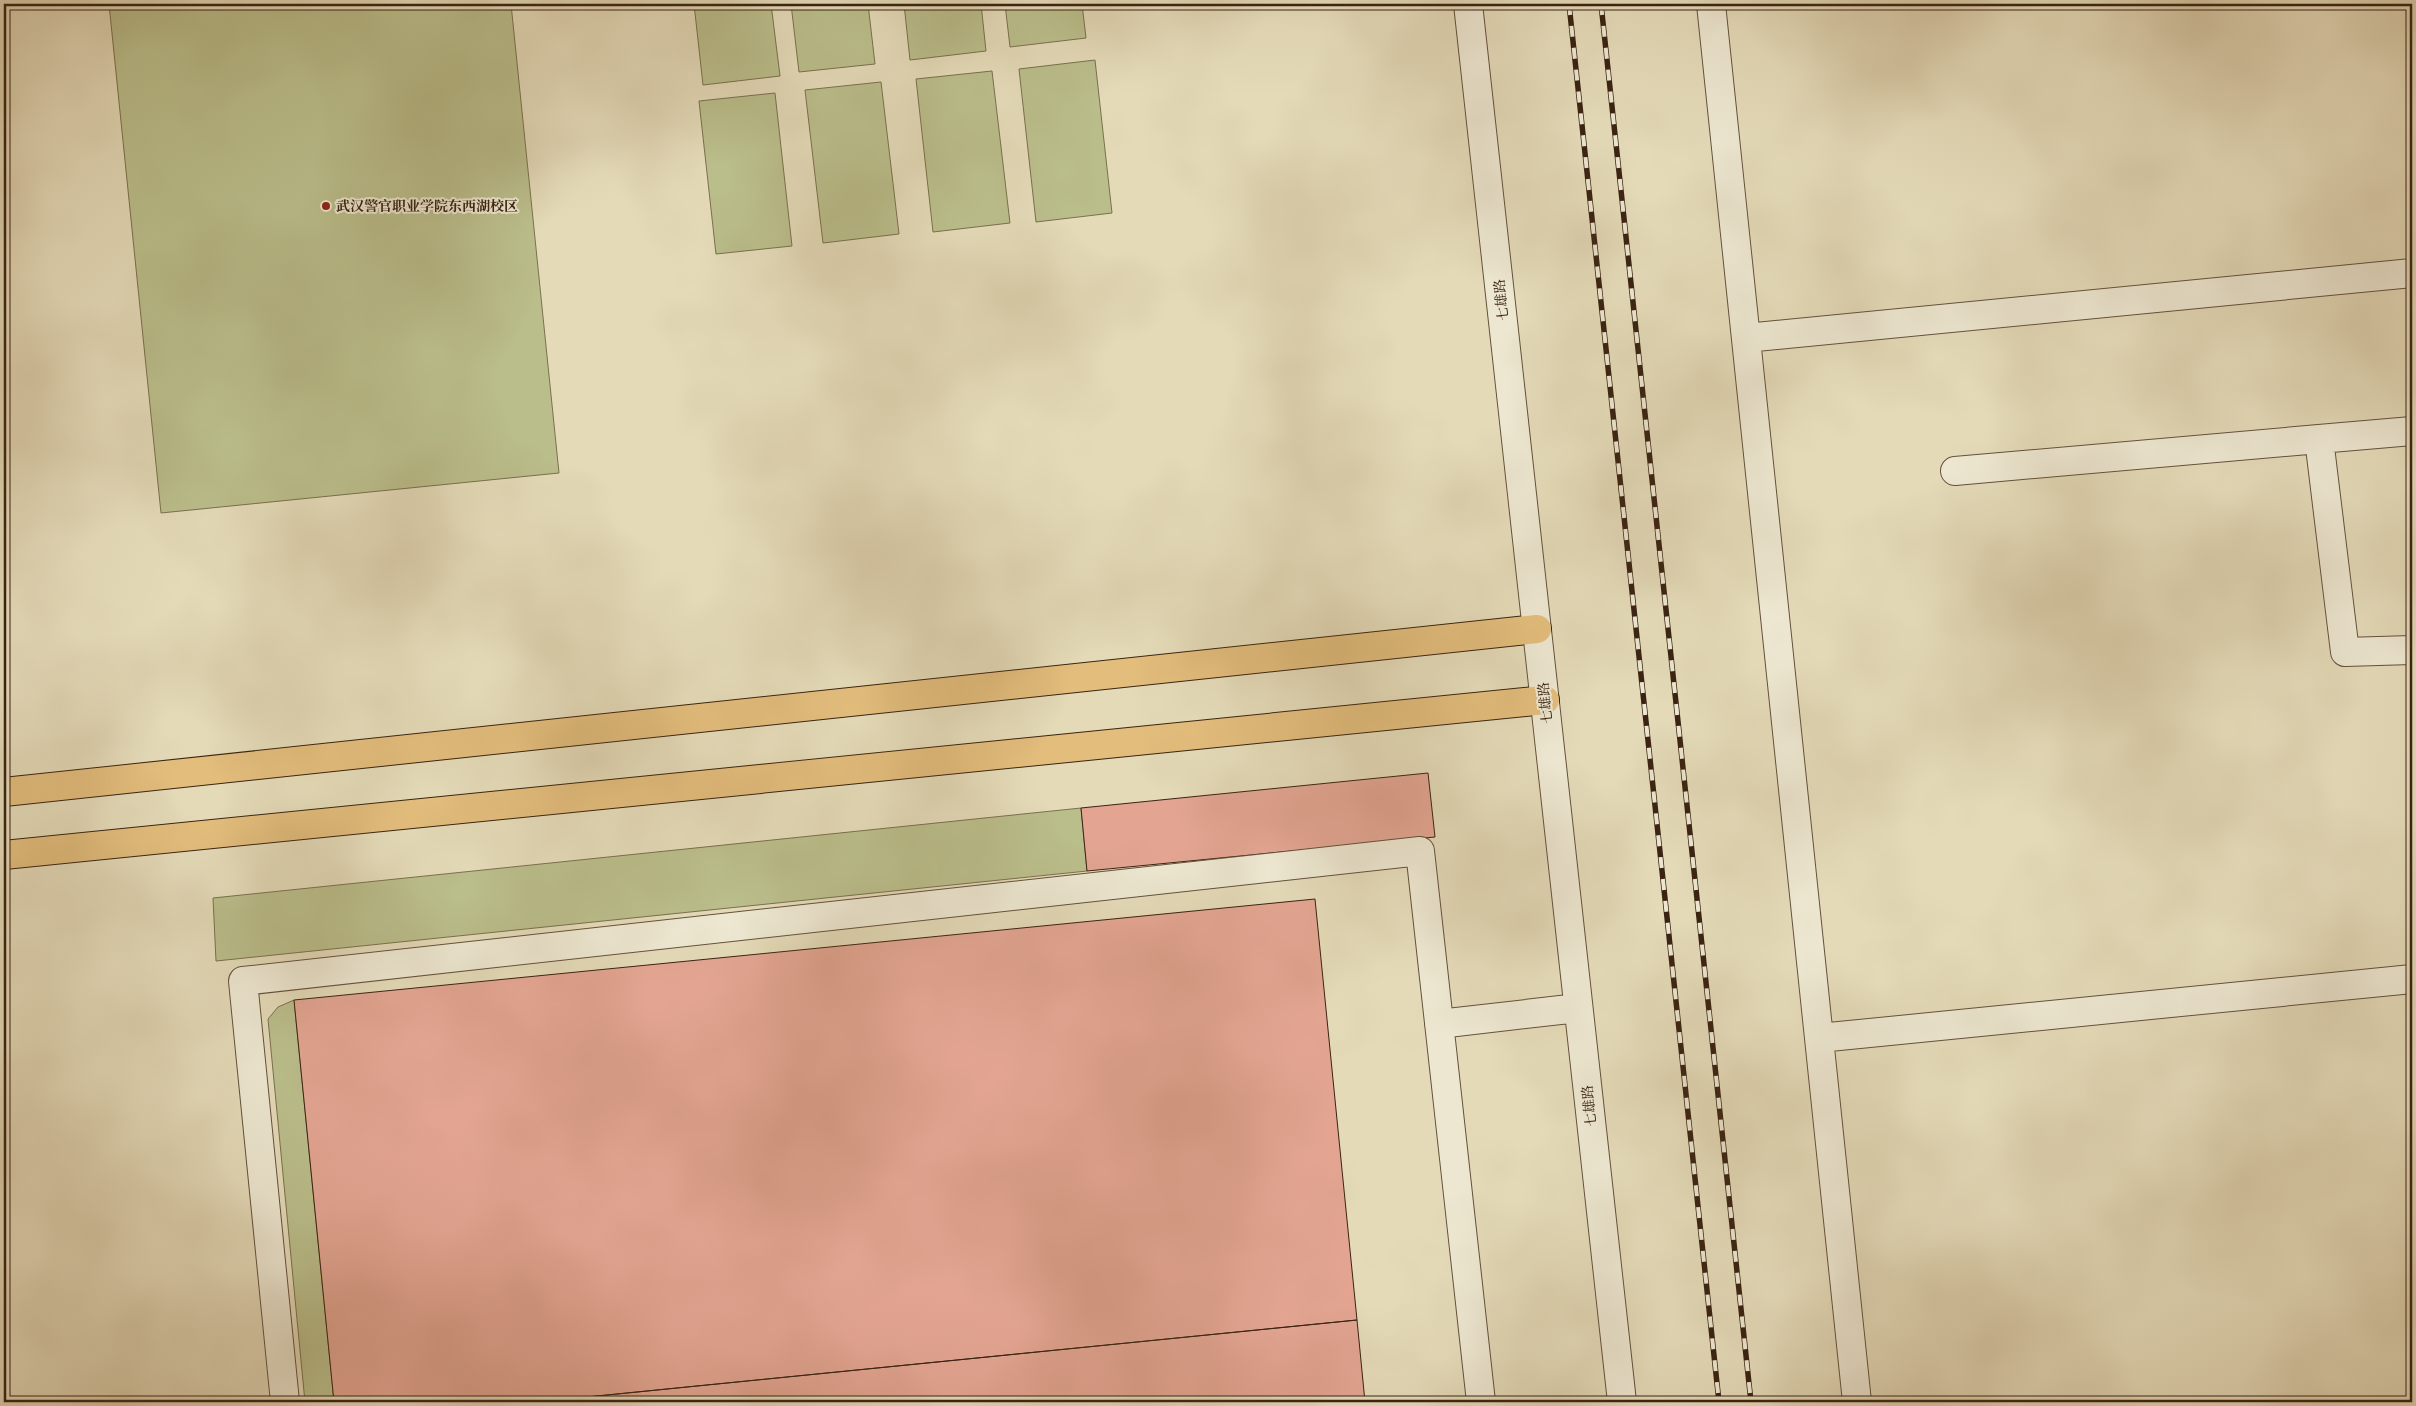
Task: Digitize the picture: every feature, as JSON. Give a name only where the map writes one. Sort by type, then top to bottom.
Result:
[{"type":"main road","points":[[4,792],[1537,629]]},
{"type":"main road","points":[[4,855],[1545,700]]},
{"type":"street","name":"七雄路","points":[[1468,4],[1622,1402]]},
{"type":"street","points":[[1711,4],[1857,1402]]},
{"type":"street","points":[[1746,338],[2412,273]]},
{"type":"street","points":[[1955,470],[2412,431]]},
{"type":"street","points":[[2319,439],[2345,652],[2412,650]]},
{"type":"street","points":[[285,1402],[243,981],[1420,851],[1481,1402]]},
{"type":"street","points":[[1819,1038],[2412,979]]},
{"type":"street","points":[[1439,1024],[1578,1008]]},
{"type":"green space","points":[[109,4],[511,4],[559,473],[161,513]]},
{"type":"green space","points":[[694,4],[771,4],[780,76],[703,85]]},
{"type":"green space","points":[[791,4],[868,4],[875,64],[799,72]]},
{"type":"green space","points":[[904,4],[981,4],[986,51],[910,60]]},
{"type":"green space","points":[[1005,4],[1082,4],[1086,38],[1010,47]]},
{"type":"green space","points":[[1095,60],[1112,213],[1036,222],[1019,69]]},
{"type":"green space","points":[[992,71],[1010,223],[933,232],[916,79]]},
{"type":"green space","points":[[881,82],[899,234],[823,243],[805,90]]},
{"type":"green space","points":[[775,93],[792,246],[716,254],[699,101]]},
{"type":"green space","points":[[1081,808],[1087,871],[216,961],[213,898]]},
{"type":"green space","points":[[294,1000],[334,1402],[305,1402],[268,1019],[278,1007]]},
{"type":"building","points":[[1428,773],[1435,837],[1087,871],[1081,808]]},
{"type":"building","points":[[1315,899],[1357,1320],[537,1402],[334,1402],[294,1000]]},
{"type":"building","points":[[1357,1320],[1365,1402],[537,1402]]},
{"type":"railway","points":[[1569,4],[1719,1402]]},
{"type":"railway","points":[[1601,4],[1751,1402]]},
{"type":"place","name":"武汉警官职业学院东西湖校区","points":[[326,206]]}]
